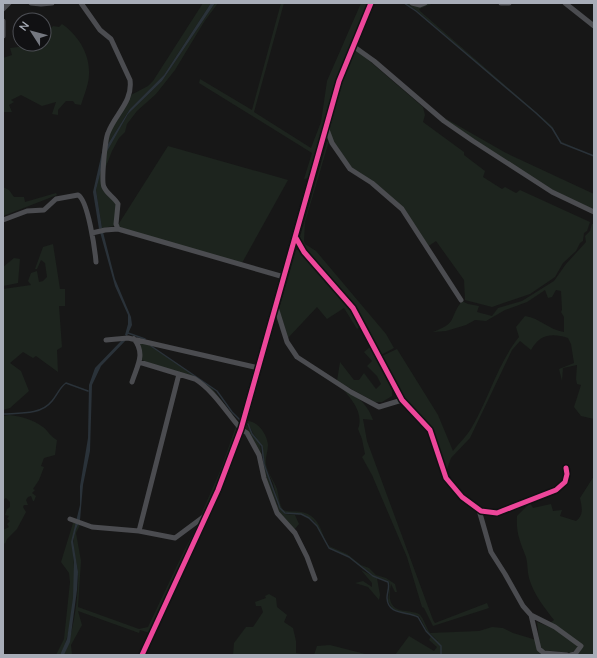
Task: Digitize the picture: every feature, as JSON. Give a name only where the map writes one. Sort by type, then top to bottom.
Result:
[{"type":"street","points":[[3,9],[9,3]]},
{"type":"street","points":[[34,3],[52,3]]},
{"type":"street","points":[[81,3],[100,30],[111,39],[130,80],[131,87],[126,103],[108,133],[102,174],[104,187],[118,204],[116,224],[118,229]]},
{"type":"street","points":[[142,655],[223,478],[241,429],[342,72],[371,3]]},
{"type":"street","points":[[412,3],[420,5],[425,3]]},
{"type":"street","points":[[501,3],[509,3]]},
{"type":"street","points":[[564,3],[594,26]]},
{"type":"street","points":[[3,21],[3,36]]},
{"type":"street","points":[[353,46],[374,61],[444,121],[473,142],[552,192],[594,212]]},
{"type":"street","points":[[326,127],[332,143],[350,169],[372,183],[402,209],[461,300]]},
{"type":"street","points":[[3,220],[28,211],[44,210],[56,199],[78,194],[83,200],[94,232],[96,262]]},
{"type":"street","points":[[94,232],[118,229],[284,277]]},
{"type":"street","points":[[296,238],[304,252],[353,308],[402,400],[430,430],[437,455],[450,484],[457,493],[479,510],[497,513],[556,490],[565,482],[567,474],[566,468]]},
{"type":"street","points":[[276,307],[287,342],[297,357],[351,392],[379,407],[402,400]]},
{"type":"street","points":[[106,340],[122,337],[131,338],[259,368]]},
{"type":"street","points":[[131,338],[140,348],[139,362],[132,382]]},
{"type":"street","points":[[139,362],[195,379],[205,386],[241,429],[250,437],[259,455],[264,478],[275,509],[298,538],[315,579]]},
{"type":"street","points":[[139,531],[179,374]]},
{"type":"street","points":[[479,510],[491,552],[506,574],[523,606],[531,615],[555,627],[581,646],[575,654],[571,655]]},
{"type":"street","points":[[70,519],[92,527],[139,531],[179,537],[206,515]]},
{"type":"street","points":[[531,615],[539,649],[544,653],[567,655]]},
{"type":"shaded area","points":[[203,3],[211,3],[164,75],[130,109],[108,144],[109,133],[131,95],[148,86],[153,81]]},
{"type":"shaded area","points":[[211,3],[215,3],[162,81],[128,114],[105,155],[96,190],[102,228],[99,229],[93,192],[103,148],[108,144],[130,109],[164,75]]},
{"type":"shaded area","points":[[215,3],[218,3],[204,22],[175,70],[156,94],[137,111],[127,124],[125,132],[119,138],[112,151],[103,174],[107,151],[128,114],[162,81]]},
{"type":"shaded area","points":[[281,3],[284,3],[254,112],[311,148],[321,122],[327,81],[361,3],[368,3],[343,63],[309,178],[304,179],[312,153],[199,83],[200,79],[252,110]]},
{"type":"shaded area","points":[[405,3],[434,3],[419,9],[552,126],[557,135],[552,127],[536,113],[416,10]]},
{"type":"shaded area","points":[[62,24],[78,39],[87,59],[89,78],[81,105],[75,104],[73,101],[66,101],[58,110],[58,115],[52,114],[56,102],[42,106],[21,95],[11,100],[14,102],[9,105],[12,112],[3,112],[3,58],[12,55],[10,48],[12,48],[12,52],[52,52],[52,27],[59,27]]},
{"type":"shaded area","points":[[354,51],[359,52],[423,107],[425,115],[423,122],[464,152],[464,155],[485,171],[483,177],[502,189],[505,187],[516,193],[520,190],[590,222],[587,231],[584,233],[583,241],[580,243],[576,251],[563,263],[555,277],[530,294],[492,307],[465,300],[464,280],[436,241],[427,247],[408,215],[353,170],[333,141],[328,128],[344,72]]},
{"type":"shaded area","points":[[436,113],[506,153],[594,194],[594,210],[551,189],[500,157]]},
{"type":"shaded area","points":[[329,141],[305,222],[304,241],[305,244],[316,251],[386,334],[394,348],[379,356],[354,307],[305,251],[300,237],[327,142]]},
{"type":"shaded area","points":[[561,141],[594,156],[561,142]]},
{"type":"shaded area","points":[[168,146],[288,180],[242,263],[124,230],[118,225]]},
{"type":"shaded area","points":[[103,160],[101,174],[102,185],[107,194],[117,204],[114,226],[102,228],[96,190]]},
{"type":"shaded area","points":[[3,187],[9,190],[14,197],[24,197],[25,202],[56,193],[57,195],[3,216]]},
{"type":"shaded area","points":[[592,224],[594,224],[594,419],[581,416],[574,407],[581,385],[577,384],[576,379],[577,365],[563,368],[562,381],[559,369],[574,363],[571,344],[568,338],[552,335],[547,336],[538,341],[531,350],[520,341],[512,350],[470,438],[451,458],[446,472],[433,434],[406,401],[380,357],[397,349],[438,415],[453,451],[468,433],[478,416],[499,369],[519,337],[516,327],[525,316],[564,332],[564,317],[561,312],[561,291],[556,290],[552,297],[548,298],[545,290],[527,302],[505,310],[486,321],[475,320],[466,325],[446,331],[433,332],[450,323],[462,301],[479,306],[477,312],[492,316],[498,308],[522,301],[554,281],[566,264],[586,242],[585,236],[590,231]]},
{"type":"shaded area","points":[[100,232],[103,232],[115,279],[131,317],[132,325],[127,336],[125,335],[128,324],[128,315],[115,286]]},
{"type":"shaded area","points":[[53,244],[60,289],[65,289],[65,306],[59,306],[62,347],[57,350],[58,372],[36,356],[33,358],[23,352],[10,363],[21,371],[29,391],[10,408],[3,410],[3,289],[31,285],[28,281],[31,273],[37,271],[39,282],[43,281],[47,277],[45,263],[41,260],[37,269],[35,269],[43,247]]},
{"type":"shaded area","points":[[296,250],[300,250],[345,302],[360,326],[357,329],[344,308],[327,319],[317,307],[288,338],[279,309]]},
{"type":"shaded area","points":[[14,258],[20,259],[18,283],[3,286],[3,267]]},
{"type":"shaded area","points":[[123,339],[127,339],[101,366],[92,385],[90,451],[83,485],[80,520],[73,541],[78,572],[77,590],[70,642],[64,655],[60,655],[67,639],[73,598],[74,562],[71,542],[80,505],[80,486],[88,438],[89,385],[95,368]]},
{"type":"shaded area","points":[[139,342],[148,344],[212,388],[239,423],[205,385],[142,360],[142,351]]},
{"type":"shaded area","points":[[370,347],[392,390],[392,396],[382,402],[375,402],[337,381],[340,362],[354,380],[359,380],[364,373],[376,389],[381,384],[377,376],[367,366],[372,361],[364,352]]},
{"type":"shaded area","points":[[342,388],[364,404],[373,420],[363,419],[367,441],[435,623],[487,603],[489,608],[433,626],[424,608],[422,607],[407,557],[372,475],[362,457],[365,454],[358,429],[358,412],[353,402]]},
{"type":"shaded area","points":[[10,415],[35,422],[57,440],[55,455],[44,458],[41,466],[44,467],[39,480],[33,489],[35,490],[32,493],[36,496],[34,501],[31,496],[28,497],[26,500],[28,505],[24,505],[23,507],[26,512],[17,529],[7,539],[5,544],[3,542],[3,530],[9,527],[7,524],[10,521],[7,519],[9,516],[5,515],[7,509],[10,507],[10,502],[6,498],[3,500],[3,416]]},
{"type":"shaded area","points":[[247,421],[255,423],[266,437],[268,445],[266,464],[277,489],[283,510],[302,512],[310,515],[318,523],[326,541],[314,521],[305,515],[289,514],[283,511],[278,503],[273,483],[264,463],[262,446]]},
{"type":"shaded area","points":[[246,424],[260,443],[263,464],[261,454],[244,430]]},
{"type":"shaded area","points":[[236,426],[234,439],[222,472],[200,517],[221,469]]},
{"type":"shaded area","points":[[263,464],[272,484],[277,504],[285,514],[295,515],[299,524],[294,530],[278,512]]},
{"type":"shaded area","points":[[594,476],[594,655],[575,655],[582,648],[550,623],[554,620],[531,584],[528,575],[526,557],[518,533],[517,516],[530,503],[533,508],[551,504],[553,511],[562,510],[560,516],[576,521],[579,519],[581,514],[582,508],[580,498]]},
{"type":"shaded area","points":[[73,523],[76,523],[73,540],[74,578],[72,613],[64,647],[60,655],[56,655],[64,639],[70,582],[69,573],[61,562]]},
{"type":"shaded area","points":[[199,523],[150,633],[140,630],[139,633],[78,611],[82,625],[71,645],[72,655],[64,655],[73,626],[76,603],[78,573],[74,548],[74,536],[78,524],[80,525],[76,533],[81,561],[78,607],[139,629],[148,627]]},
{"type":"shaded area","points":[[326,543],[329,546],[347,554],[361,565],[369,568],[376,575],[386,578],[395,584],[397,592],[395,592],[391,584],[390,594],[393,606],[400,610],[419,614],[430,633],[479,631],[492,627],[503,628],[513,633],[536,640],[537,647],[552,655],[395,655],[409,636],[434,651],[437,647],[429,640],[431,636],[438,641],[427,631],[419,616],[399,612],[392,608],[388,601],[390,584],[388,581],[374,576],[349,557],[329,547]]},
{"type":"shaded area","points":[[361,570],[377,578],[380,595],[379,600],[368,587],[355,583],[363,581],[372,587],[372,583]]},
{"type":"shaded area","points":[[269,594],[276,598],[277,607],[287,615],[284,622],[293,628],[296,641],[296,653],[308,655],[233,655],[234,643],[246,627],[253,627],[263,612],[261,606],[256,606],[255,602],[266,598],[265,596]]},
{"type":"shaded area","points":[[537,622],[555,629],[579,647],[571,653],[543,650],[540,646]]},
{"type":"shaded area","points":[[330,645],[369,655],[314,655],[317,646]]},
{"type":"waterway","points":[[404,3],[416,11],[536,113],[552,128],[561,143],[594,156]]},
{"type":"waterway","points":[[128,333],[145,339]]},
{"type":"waterway","points":[[151,346],[217,391],[232,412],[240,420]]},
{"type":"waterway","points":[[3,414],[23,413],[42,409],[52,401],[66,383],[88,391]]},
{"type":"waterway","points":[[248,424],[252,434],[262,446],[264,464],[280,508],[285,513],[301,514],[309,518],[317,526],[329,548],[349,557],[373,576],[388,582],[388,604],[391,608],[399,612],[418,617],[426,631],[441,646],[441,655]]},
{"type":"cycle path","points":[[142,655],[218,490],[241,429],[339,81],[371,3]]},
{"type":"cycle path","points":[[296,238],[304,252],[353,308],[402,400],[430,430],[446,478],[462,497],[481,511],[497,513],[556,490],[565,482],[567,474],[566,468]]}]
